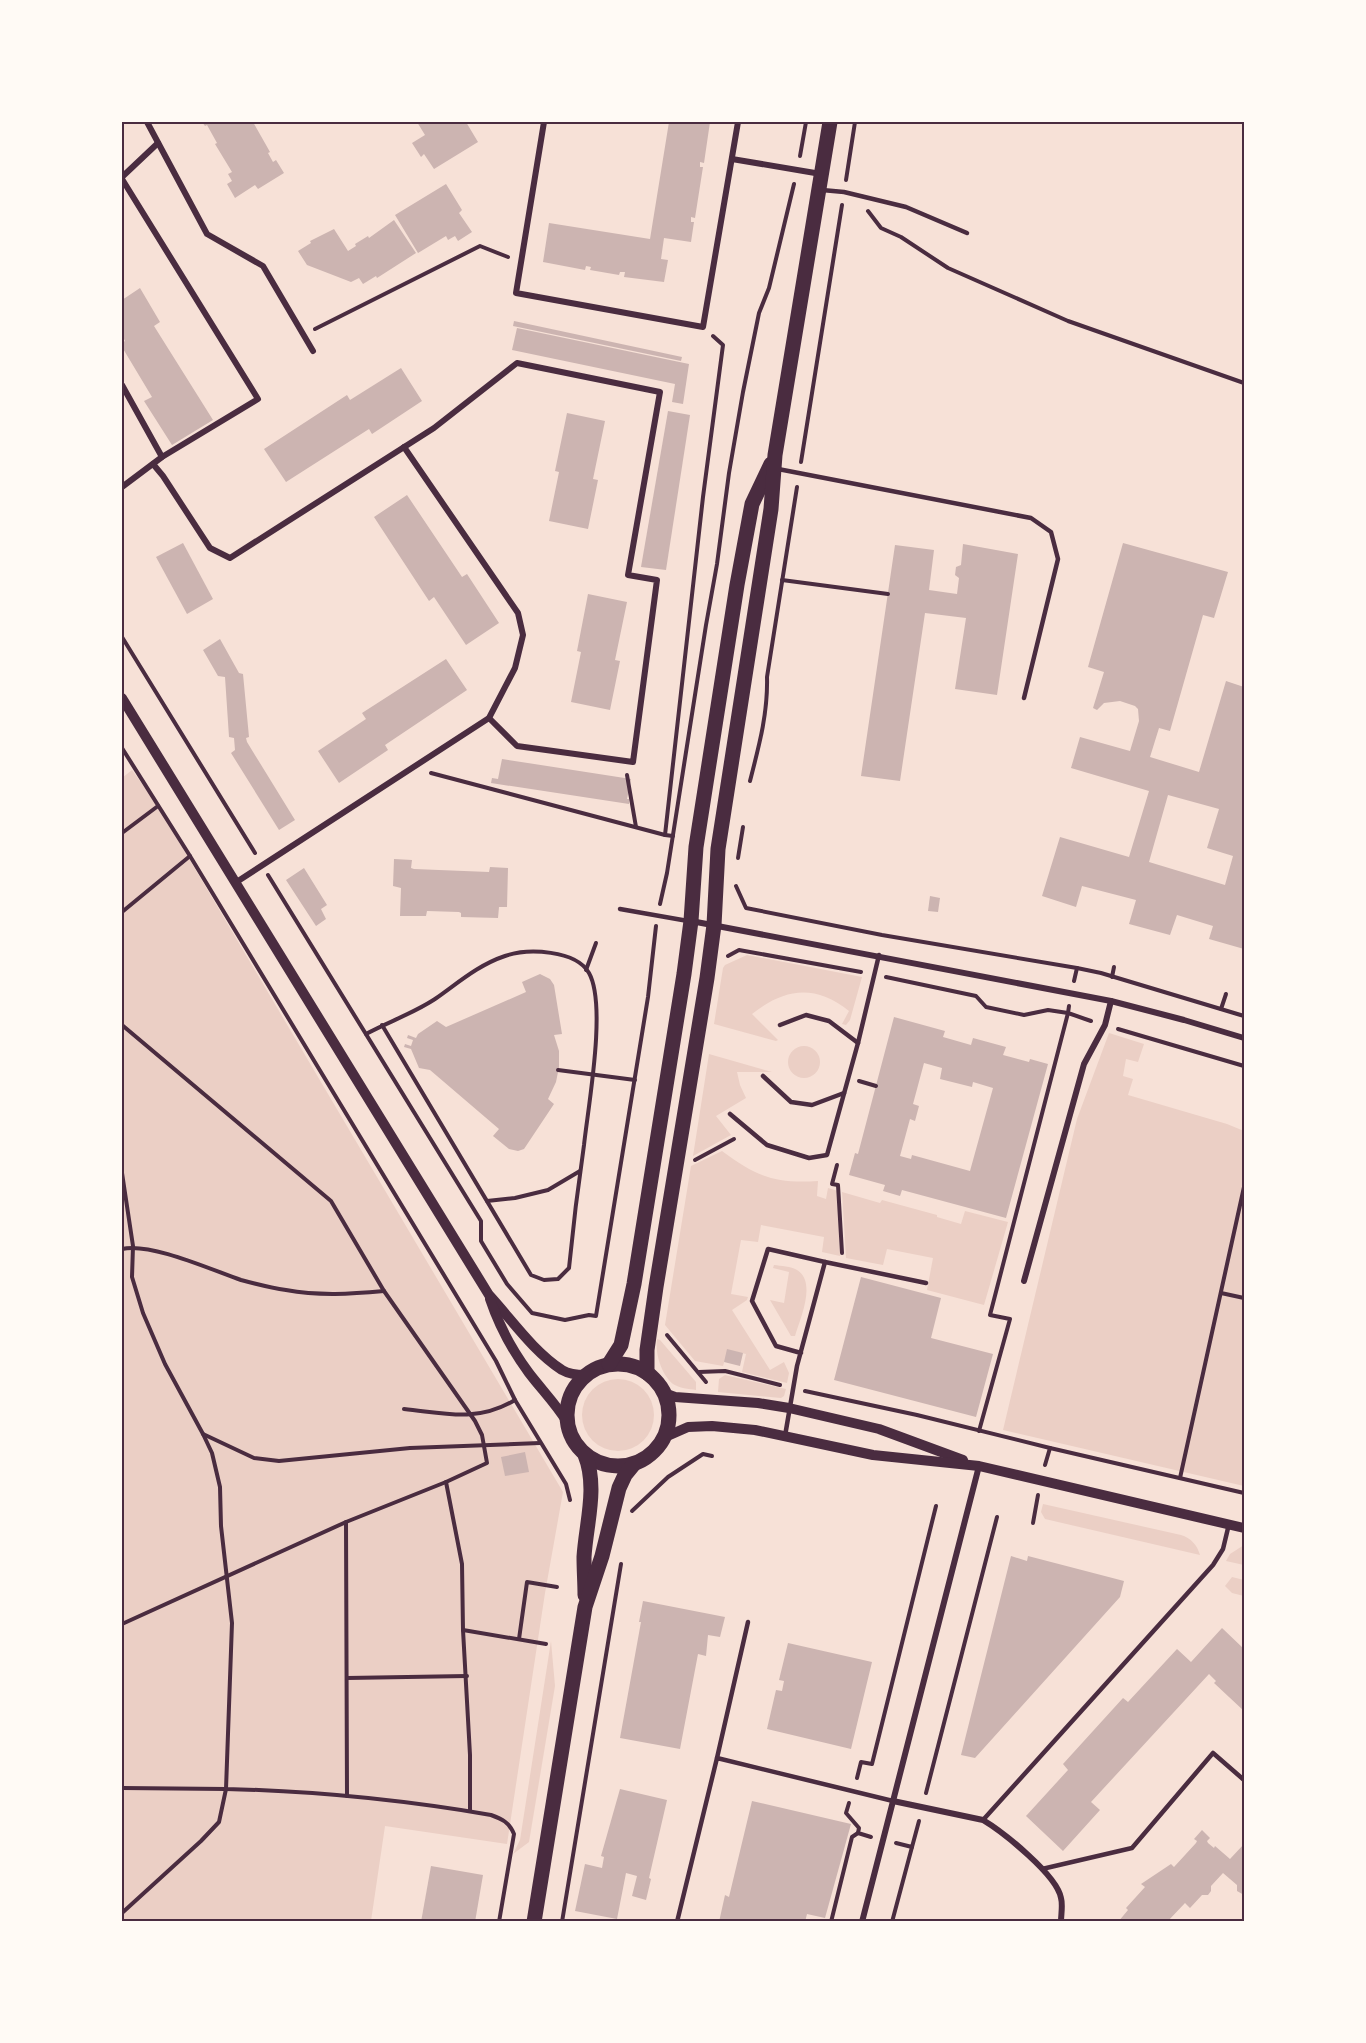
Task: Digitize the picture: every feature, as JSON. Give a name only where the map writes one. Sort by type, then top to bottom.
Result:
[{"type":"main road","points":[[647,1373],[647,1350],[656,1287],[714,925],[718,849],[771,509],[773,464],[830,122]]},
{"type":"main road","points":[[609,1364],[621,1345],[634,1284],[684,974],[691,921],[696,847],[752,504],[773,464]]},
{"type":"main road","points":[[609,1364],[629,1365],[647,1373],[657,1381],[669,1408],[669,1424],[656,1450],[634,1464],[621,1467],[596,1462],[585,1455],[570,1435],[567,1422],[566,1409],[576,1385],[596,1368],[609,1364]]},
{"type":"main road","points":[[585,1455],[591,1469],[584,1558],[585,1607]]},
{"type":"main road","points":[[534,1922],[585,1607],[602,1556],[619,1488],[625,1475],[634,1464]]},
{"type":"street","points":[[147,122],[207,234],[263,266],[313,351]]},
{"type":"street","points":[[544,122],[516,293],[703,327],[738,122]]},
{"type":"street","points":[[122,487],[162,457],[258,399],[122,178],[158,143]]},
{"type":"street","points":[[732,159],[821,174]]},
{"type":"street","points":[[153,464],[210,548],[230,558],[434,428],[517,363],[660,392],[628,574],[657,580],[633,762],[517,746],[489,718]]},
{"type":"street","points":[[122,385],[162,457]]},
{"type":"street","points":[[234,883],[489,718],[515,668],[523,635],[518,613],[404,447]]},
{"type":"street","points":[[122,698],[489,1296],[528,1339],[563,1370],[572,1374],[585,1375]]},
{"type":"street","points":[[691,921],[1071,992],[1184,1020],[1245,1038]]},
{"type":"street","points":[[1024,1281],[1084,1064],[1106,1025],[1111,1001]]},
{"type":"street","points":[[489,1296],[498,1324],[519,1359],[567,1422]]},
{"type":"street","points":[[664,1393],[675,1397],[758,1403],[789,1408],[879,1429],[979,1466]]},
{"type":"street","points":[[663,1438],[688,1427],[712,1426],[755,1430],[873,1455],[979,1466],[1245,1528]]},
{"type":"street","points":[[862,1922],[979,1466]]},
{"type":"street","points":[[893,1801],[983,1820],[995,1828],[1042,1869],[1061,1897],[1060,1922]]},
{"type":"lane","points":[[819,190],[844,192],[906,207],[967,233]]},
{"type":"lane","points":[[773,464],[800,472],[1031,518],[1051,532],[1058,559],[1024,698]]},
{"type":"lane","points":[[620,909],[691,921]]},
{"type":"lane","points":[[730,1114],[767,1145],[809,1158],[827,1155],[858,1043],[879,955]]},
{"type":"lane","points":[[780,1025],[806,1015],[829,1021],[858,1043]]},
{"type":"lane","points":[[764,1076],[790,1102],[812,1104],[844,1093]]},
{"type":"lane","points":[[801,1353],[776,1346],[752,1301],[768,1249],[926,1283]]},
{"type":"lane","points":[[784,1436],[801,1353],[825,1262]]},
{"type":"lane","points":[[983,1820],[1213,1565],[1223,1549],[1229,1524]]},
{"type":"lane","points":[[677,1922],[747,1622]]},
{"type":"lane","points":[[1042,1869],[1132,1848],[1213,1753],[1245,1780]]},
{"type":"lane","points":[[717,1758],[893,1801]]},
{"type":"path","points":[[122,637],[481,1221],[481,1241],[507,1284],[532,1313],[565,1320],[589,1315],[596,1316],[648,998],[657,915],[673,836],[743,392],[759,313],[769,288],[806,122]]},
{"type":"path","points":[[750,781],[766,710],[767,677],[855,122]]},
{"type":"path","points":[[842,205],[850,206]]},
{"type":"path","points":[[866,209],[881,228],[901,237],[948,268],[1068,321],[1245,383]]},
{"type":"path","points":[[304,335],[480,246],[521,262]]},
{"type":"path","points":[[665,835],[703,497],[723,345],[703,327]]},
{"type":"path","points":[[782,580],[888,594]]},
{"type":"path","points":[[122,748],[496,1361],[515,1401],[566,1484],[571,1504]]},
{"type":"path","points":[[624,761],[636,827]]},
{"type":"path","points":[[422,771],[673,836]]},
{"type":"path","points":[[122,833],[158,806]]},
{"type":"path","points":[[738,861],[743,826]]},
{"type":"path","points":[[122,912],[190,856]]},
{"type":"path","points":[[735,883],[746,908],[882,935],[1077,968],[1112,976],[1245,1016]]},
{"type":"path","points":[[586,970],[596,943]]},
{"type":"path","points":[[739,950],[976,996],[986,1007],[1024,1015],[1048,1010],[1068,1013],[1245,1066]]},
{"type":"path","points":[[366,1034],[381,1025],[433,1000],[479,967],[507,955],[548,951],[572,957],[589,973],[596,1000],[597,1029],[568,1268],[558,1279],[544,1280],[531,1275],[381,1025]]},
{"type":"path","points":[[979,1431],[1010,1319],[990,1315],[1068,1013],[1077,968]]},
{"type":"path","points":[[1112,976],[1114,968]]},
{"type":"path","points":[[884,987],[887,977]]},
{"type":"path","points":[[1221,1009],[1227,994]]},
{"type":"path","points":[[122,1026],[331,1202],[384,1291],[472,1416],[482,1436],[487,1463],[346,1522],[122,1624]]},
{"type":"path","points":[[558,1070],[635,1080]]},
{"type":"path","points":[[856,1092],[859,1081],[876,1086]]},
{"type":"path","points":[[688,1164],[734,1139]]},
{"type":"path","points":[[838,1161],[832,1184],[838,1185],[843,1266]]},
{"type":"path","points":[[487,1201],[548,1191],[580,1170]]},
{"type":"path","points":[[122,1173],[133,1246],[132,1277],[143,1313],[165,1364],[212,1453],[220,1487],[226,1577],[232,1623],[226,1789],[219,1822],[122,1913]]},
{"type":"path","points":[[1180,1478],[1244,1190]]},
{"type":"path","points":[[122,1249],[133,1246],[186,1259],[244,1281],[288,1291],[335,1295],[384,1291]]},
{"type":"path","points":[[1221,1293],[1245,1298]]},
{"type":"path","points":[[662,1328],[712,1389]]},
{"type":"path","points":[[404,1409],[472,1416],[500,1409],[515,1401]]},
{"type":"path","points":[[204,1434],[254,1458],[279,1461],[410,1448],[541,1443]]},
{"type":"path","points":[[1050,1448],[1245,1493]]},
{"type":"path","points":[[629,1514],[668,1477],[703,1454],[712,1456]]},
{"type":"path","points":[[446,1482],[462,1564],[470,1755],[470,1811]]},
{"type":"path","points":[[346,1522],[347,1796]]},
{"type":"path","points":[[562,1922],[622,1560]]},
{"type":"path","points":[[519,1640],[527,1582],[556,1587]]},
{"type":"path","points":[[463,1630],[546,1644]]},
{"type":"path","points":[[347,1678],[467,1676]]},
{"type":"path","points":[[122,1788],[226,1789],[347,1796],[416,1803],[500,1818],[508,1823],[514,1833],[499,1922]]},
{"type":"path","points":[[831,1922],[852,1837],[858,1833]]},
{"type":"path","points":[[892,1922],[912,1847]]},
{"type":"shaded area","points":[[132,770],[158,806],[563,1492],[545,1593],[507,1844],[385,1826],[371,1921],[122,1922],[122,778]]},
{"type":"shaded area","points":[[747,955],[862,977],[850,1020],[846,1025],[842,1024],[849,1011],[836,1002],[812,993],[800,993],[776,999],[752,1014],[778,1040],[776,1041],[714,1024],[723,968]]},
{"type":"shaded area","points":[[1109,1033],[1144,1044],[1138,1062],[1126,1059],[1123,1076],[1133,1079],[1128,1095],[1244,1131],[1244,1486],[1003,1430],[1077,1119]]},
{"type":"shaded area","points":[[804,1046],[815,1051],[820,1062],[815,1073],[804,1078],[793,1073],[788,1062],[793,1051]]},
{"type":"shaded area","points":[[709,1054],[772,1072],[737,1072],[746,1098],[716,1116],[731,1135],[693,1156]]},
{"type":"shaded area","points":[[722,1151],[745,1167],[766,1176],[789,1181],[818,1181],[817,1196],[826,1199],[828,1188],[838,1191],[840,1256],[822,1252],[824,1237],[761,1225],[758,1242],[741,1240],[731,1294],[748,1297],[732,1310],[770,1370],[784,1362],[789,1373],[787,1383],[742,1372],[746,1354],[728,1350],[723,1366],[695,1361],[665,1325],[691,1166]]},
{"type":"shaded area","points":[[842,1192],[880,1203],[882,1200],[961,1224],[965,1211],[1008,1222],[984,1305],[927,1290],[933,1258],[887,1249],[883,1265],[846,1258]]},
{"type":"shaded area","points":[[774,1265],[797,1270],[806,1283],[803,1311],[795,1336],[791,1336],[770,1300],[784,1303],[789,1272],[773,1268]]},
{"type":"shaded area","points":[[657,1339],[696,1382],[696,1390],[673,1384],[665,1375],[657,1351]]},
{"type":"shaded area","points":[[725,1375],[786,1389],[784,1396],[781,1398],[718,1392],[719,1379]]},
{"type":"shaded area","points":[[618,1379],[638,1385],[648,1395],[654,1415],[648,1435],[638,1445],[618,1451],[598,1445],[588,1435],[582,1415],[588,1395],[598,1385]]},
{"type":"shaded area","points":[[1043,1504],[1181,1535],[1193,1542],[1200,1555],[1045,1519],[1041,1512]]},
{"type":"shaded area","points":[[1244,1545],[1244,1565],[1226,1561],[1230,1554]]},
{"type":"shaded area","points":[[1232,1577],[1244,1580],[1244,1596],[1232,1593],[1225,1586]]},
{"type":"shaded area","points":[[551,1641],[555,1686],[529,1842],[513,1854],[520,1840]]},
{"type":"building","points":[[202,122],[253,122],[273,162],[276,160],[284,173],[258,189],[255,185],[235,198],[227,184],[232,181],[228,174],[232,172],[215,144],[217,143],[207,125],[205,126]]},
{"type":"building","points":[[417,122],[466,122],[478,142],[434,169],[424,154],[421,157],[412,143],[425,135]]},
{"type":"building","points":[[669,122],[710,122],[704,163],[700,162],[700,167],[703,167],[695,218],[691,217],[691,222],[694,222],[691,242],[664,238],[661,259],[668,260],[664,282],[624,277],[625,272],[620,272],[619,275],[590,270],[591,267],[586,266],[585,270],[543,262],[549,223],[650,239]]},
{"type":"building","points":[[446,184],[462,210],[459,213],[472,232],[458,241],[455,236],[448,240],[446,236],[418,253],[395,215]]},
{"type":"building","points":[[394,220],[416,253],[377,278],[376,276],[363,284],[359,278],[351,282],[307,265],[298,251],[311,243],[310,241],[334,229],[348,251],[356,246],[355,244],[368,236],[369,238]]},
{"type":"building","points":[[140,288],[160,322],[154,326],[213,420],[172,445],[144,401],[152,397],[122,347],[125,341],[122,335],[122,300]]},
{"type":"building","points":[[514,321],[682,357],[681,361],[513,326]]},
{"type":"building","points":[[517,328],[689,364],[683,404],[672,402],[675,384],[512,350]]},
{"type":"building","points":[[401,368],[422,401],[372,434],[369,429],[286,482],[264,449],[347,395],[350,400]]},
{"type":"building","points":[[668,411],[690,415],[666,570],[641,567]]},
{"type":"building","points":[[567,413],[605,421],[593,479],[598,480],[588,529],[549,521],[559,472],[555,471]]},
{"type":"building","points":[[407,495],[462,577],[467,574],[499,623],[466,645],[434,597],[429,601],[374,517]]},
{"type":"building","points":[[183,543],[213,599],[187,614],[156,557]]},
{"type":"building","points":[[1123,543],[1228,572],[1214,618],[1203,615],[1170,731],[1159,728],[1150,757],[1199,772],[1226,681],[1244,687],[1244,949],[1209,939],[1213,926],[1177,915],[1170,935],[1129,924],[1136,900],[1082,886],[1076,907],[1042,896],[1060,837],[1129,857],[1149,791],[1071,768],[1080,737],[1130,751],[1139,721],[1138,709],[1120,701],[1104,703],[1097,710],[1093,708],[1104,672],[1088,667]],"holes":[[[1168,795],[1219,809],[1207,848],[1233,856],[1225,885],[1149,862]]]},
{"type":"building","points":[[963,544],[1018,554],[997,695],[955,689],[966,618],[925,613],[900,781],[861,776],[895,545],[934,550],[929,590],[957,594],[959,578],[955,575],[956,567],[961,565]]},
{"type":"building","points":[[588,594],[627,602],[615,660],[620,661],[610,710],[571,702],[581,652],[577,651]]},
{"type":"building","points":[[220,639],[239,673],[243,674],[249,737],[246,738],[247,742],[295,820],[279,830],[231,753],[235,750],[234,738],[229,737],[225,677],[218,676],[203,650]]},
{"type":"building","points":[[446,659],[467,690],[385,745],[388,750],[339,783],[318,751],[366,719],[362,713]]},
{"type":"building","points":[[502,759],[631,779],[627,799],[629,799],[629,804],[491,783],[492,778],[498,779]]},
{"type":"building","points":[[394,859],[412,860],[411,868],[414,869],[489,872],[490,867],[508,868],[507,907],[499,907],[498,918],[461,917],[459,912],[427,911],[426,916],[400,916],[401,888],[393,886]]},
{"type":"building","points":[[304,868],[327,905],[321,909],[326,919],[316,926],[286,880]]},
{"type":"building","points":[[930,896],[940,898],[938,912],[928,911]]},
{"type":"building","points":[[540,974],[550,979],[554,985],[562,1034],[554,1035],[559,1051],[559,1067],[556,1082],[548,1099],[554,1104],[524,1149],[518,1151],[509,1149],[493,1136],[499,1129],[430,1070],[419,1068],[411,1049],[404,1047],[405,1044],[411,1046],[413,1040],[407,1038],[408,1035],[416,1038],[418,1034],[437,1021],[446,1027],[526,992],[522,982]]},
{"type":"building","points":[[894,1017],[945,1031],[943,1037],[971,1045],[973,1038],[1006,1047],[1003,1055],[1048,1064],[1006,1218],[902,1190],[900,1196],[883,1191],[885,1185],[849,1175],[855,1153],[858,1154]],"holes":[[[924,1063],[942,1068],[940,1079],[972,1087],[973,1082],[993,1088],[970,1171],[912,1155],[911,1159],[900,1156],[910,1119],[915,1121],[919,1106],[913,1104]]]},
{"type":"building","points":[[861,1277],[941,1298],[931,1338],[993,1354],[976,1417],[834,1380]]},
{"type":"building","points":[[727,1349],[743,1353],[740,1366],[724,1362]]},
{"type":"building","points":[[525,1452],[529,1472],[505,1476],[501,1457]]},
{"type":"building","points":[[1011,1556],[1027,1561],[1028,1556],[1124,1581],[1120,1597],[975,1758],[961,1755]]},
{"type":"building","points":[[643,1601],[725,1617],[720,1637],[708,1635],[706,1656],[698,1654],[680,1749],[620,1738]]},
{"type":"building","points":[[1222,1628],[1244,1649],[1244,1711],[1214,1683],[1216,1681],[1209,1674],[1091,1802],[1100,1810],[1063,1851],[1026,1816],[1068,1770],[1063,1764],[1123,1698],[1128,1702],[1177,1649],[1191,1662]]},
{"type":"building","points":[[788,1643],[872,1662],[851,1749],[767,1729],[776,1690],[782,1691],[784,1681],[779,1680]]},
{"type":"building","points":[[620,1789],[667,1800],[646,1900],[632,1896],[637,1876],[626,1873],[617,1919],[575,1911],[585,1864],[602,1868],[604,1857],[601,1856]]},
{"type":"building","points":[[752,1801],[851,1824],[825,1918],[807,1914],[805,1922],[719,1922],[725,1895],[729,1897]]},
{"type":"building","points":[[1202,1830],[1210,1838],[1208,1843],[1230,1859],[1244,1844],[1244,1895],[1237,1891],[1237,1885],[1223,1873],[1211,1886],[1208,1895],[1202,1895],[1190,1908],[1185,1903],[1167,1922],[1118,1922],[1128,1910],[1126,1908],[1145,1887],[1141,1884],[1171,1864],[1174,1867],[1196,1843],[1194,1839]]},
{"type":"building","points":[[431,1866],[483,1875],[475,1922],[421,1922]]}]
